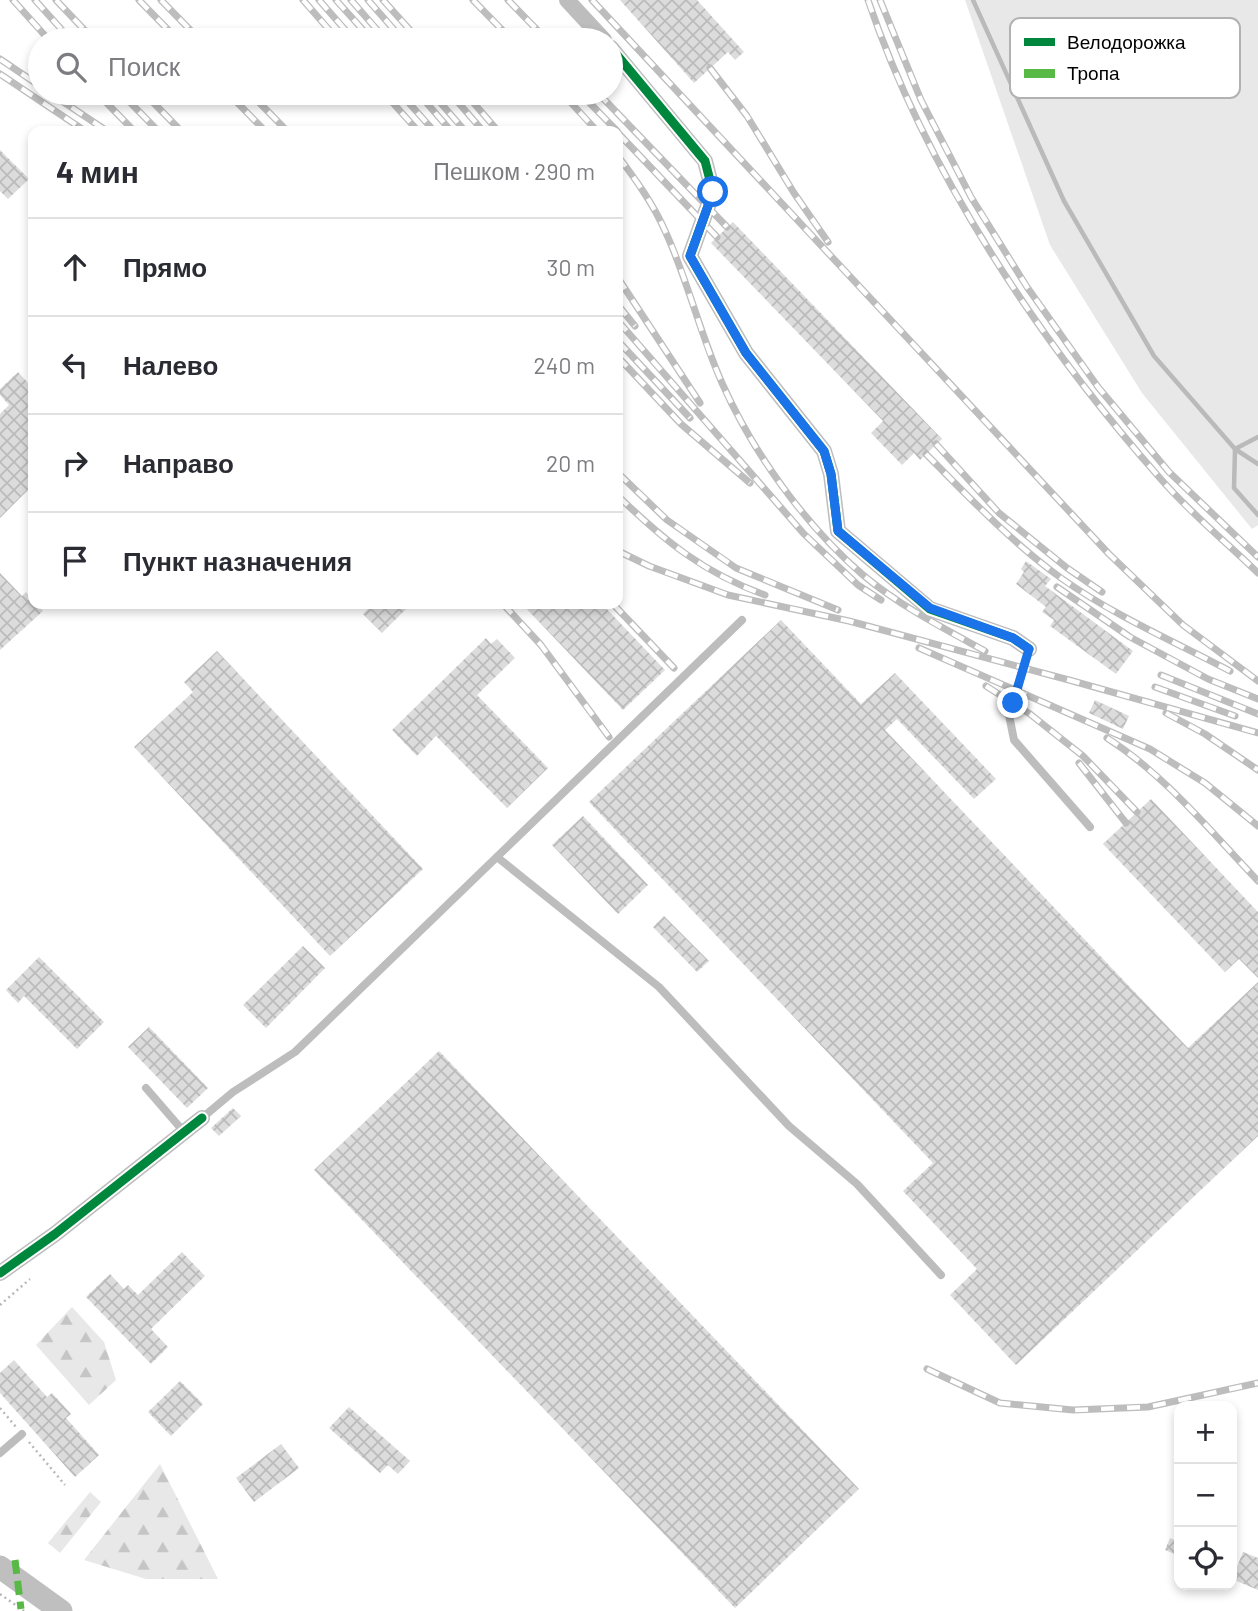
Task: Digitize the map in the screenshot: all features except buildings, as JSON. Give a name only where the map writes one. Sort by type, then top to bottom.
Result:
[{"type":"main road","points":[[0,1567],[61,1611]]},
{"type":"street","points":[[567,0],[593,28]]},
{"type":"street","points":[[623,62],[705,161],[713,192],[690,256],[746,353],[824,451],[831,474],[838,531],[930,608],[1013,638],[1029,649]]},
{"type":"street","points":[[0,1273],[55,1234],[202,1118]]},
{"type":"lane","points":[[202,1118],[233,1092],[295,1052],[742,620]]},
{"type":"lane","points":[[1029,649],[1009,715],[1014,740],[1090,827]]},
{"type":"lane","points":[[497,856],[659,987],[789,1126],[857,1184],[942,1275]]},
{"type":"lane","points":[[146,1088],[184,1132]]},
{"type":"lane","points":[[0,1453],[22,1434]]},
{"type":"path","points":[[0,1305],[30,1279]]},
{"type":"path","points":[[0,1408],[65,1485]]},
{"type":"path","points":[[0,1594],[24,1611]]},
{"type":"green space","points":[[965,0],[1258,0],[1258,525],[1252,529],[1142,393],[1050,245]]},
{"type":"green space","points":[[72,1307],[104,1342],[116,1380],[89,1405],[36,1345]]},
{"type":"green space","points":[[160,1464],[218,1579],[146,1579],[84,1560]]},
{"type":"green space","points":[[90,1492],[101,1502],[60,1553],[48,1543]]},
{"type":"waterway","points":[[973,0],[1010,82]]},
{"type":"waterway","points":[[1017,98],[1064,201],[1154,356],[1235,449],[1258,464]]},
{"type":"waterway","points":[[1258,437],[1235,449],[1234,488],[1258,515]]},
{"type":"railway","points":[[13,0],[38,28]]},
{"type":"railway","points":[[35,0],[60,28]]},
{"type":"railway","points":[[56,0],[83,28]]},
{"type":"railway","points":[[139,0],[166,28]]},
{"type":"railway","points":[[161,0],[188,28]]},
{"type":"railway","points":[[303,0],[328,28]]},
{"type":"railway","points":[[319,0],[344,28]]},
{"type":"railway","points":[[336,0],[361,28]]},
{"type":"railway","points":[[351,0],[376,28]]},
{"type":"railway","points":[[368,0],[392,28]]},
{"type":"railway","points":[[383,0],[408,28]]},
{"type":"railway","points":[[473,0],[500,28]]},
{"type":"railway","points":[[508,0],[535,28]]},
{"type":"railway","points":[[592,0],[618,28]]},
{"type":"railway","points":[[868,0],[892,64],[921,128],[954,191],[1030,312],[1071,370],[1159,477],[1258,573]]},
{"type":"railway","points":[[880,0],[921,100],[971,197],[1027,287],[1098,387],[1169,472],[1258,557]]},
{"type":"railway","points":[[623,33],[1109,554],[1183,625],[1258,681]]},
{"type":"railway","points":[[0,59],[28,78]]},
{"type":"railway","points":[[710,68],[747,116],[794,193],[828,242]]},
{"type":"railway","points":[[0,74],[28,93]]},
{"type":"railway","points":[[46,105],[78,126]]},
{"type":"railway","points":[[68,105],[100,126]]},
{"type":"railway","points":[[109,105],[129,126]]},
{"type":"railway","points":[[133,105],[153,126]]},
{"type":"railway","points":[[156,105],[176,126]]},
{"type":"railway","points":[[240,105],[260,126]]},
{"type":"railway","points":[[262,105],[282,126]]},
{"type":"railway","points":[[395,105],[414,126]]},
{"type":"railway","points":[[411,105],[430,126]]},
{"type":"railway","points":[[428,105],[447,126]]},
{"type":"railway","points":[[442,105],[461,126]]},
{"type":"railway","points":[[460,105],[479,126]]},
{"type":"railway","points":[[475,105],[494,126]]},
{"type":"railway","points":[[573,105],[592,126]]},
{"type":"railway","points":[[592,105],[612,126]]},
{"type":"railway","points":[[610,105],[727,227]]},
{"type":"railway","points":[[623,138],[717,237]]},
{"type":"railway","points":[[623,163],[644,193],[674,251],[722,383],[749,436],[782,486],[821,534],[863,575],[907,607],[985,651]]},
{"type":"railway","points":[[623,286],[700,403]]},
{"type":"railway","points":[[623,311],[635,326]]},
{"type":"railway","points":[[623,327],[804,534],[858,585],[881,600]]},
{"type":"railway","points":[[623,346],[690,418]]},
{"type":"railway","points":[[623,362],[681,424],[750,483]]},
{"type":"railway","points":[[936,444],[999,513],[1067,568],[1102,592]]},
{"type":"railway","points":[[926,454],[974,503],[1061,578],[1122,616],[1230,671]]},
{"type":"railway","points":[[623,478],[667,520],[736,568],[838,610]]},
{"type":"railway","points":[[623,501],[686,554],[722,576],[765,595]]},
{"type":"railway","points":[[623,553],[649,566],[728,595],[849,621],[1258,733]]},
{"type":"railway","points":[[1057,587],[1130,637],[1208,679],[1258,699]]},
{"type":"railway","points":[[508,609],[541,645],[609,737]]},
{"type":"railway","points":[[618,609],[674,668]]},
{"type":"railway","points":[[919,648],[1150,749],[1205,783],[1258,826]]},
{"type":"railway","points":[[1161,675],[1258,714]]},
{"type":"railway","points":[[986,686],[1030,714],[1083,756],[1137,812]]},
{"type":"railway","points":[[1155,687],[1235,716]]},
{"type":"railway","points":[[1166,713],[1205,734],[1258,770]]},
{"type":"railway","points":[[1107,738],[1168,787],[1258,881]]},
{"type":"railway","points":[[1079,763],[1126,823]]},
{"type":"railway","points":[[927,1369],[1000,1403],[1073,1410],[1148,1407],[1258,1383]]},
{"type":"marked path","points":[[15,1560],[21,1609]]},
{"type":"cycle path","points":[[623,62],[705,161],[713,192],[690,256],[746,353],[824,451],[831,474],[838,531],[930,609],[1013,638],[1029,649]]},
{"type":"cycle path","points":[[0,1273],[55,1234],[202,1118]]},
{"type":"route","points":[[713,192],[690,256],[746,353],[810,430],[824,451],[831,474],[838,531],[930,608],[1013,638],[1029,649],[1013,703]]}]
